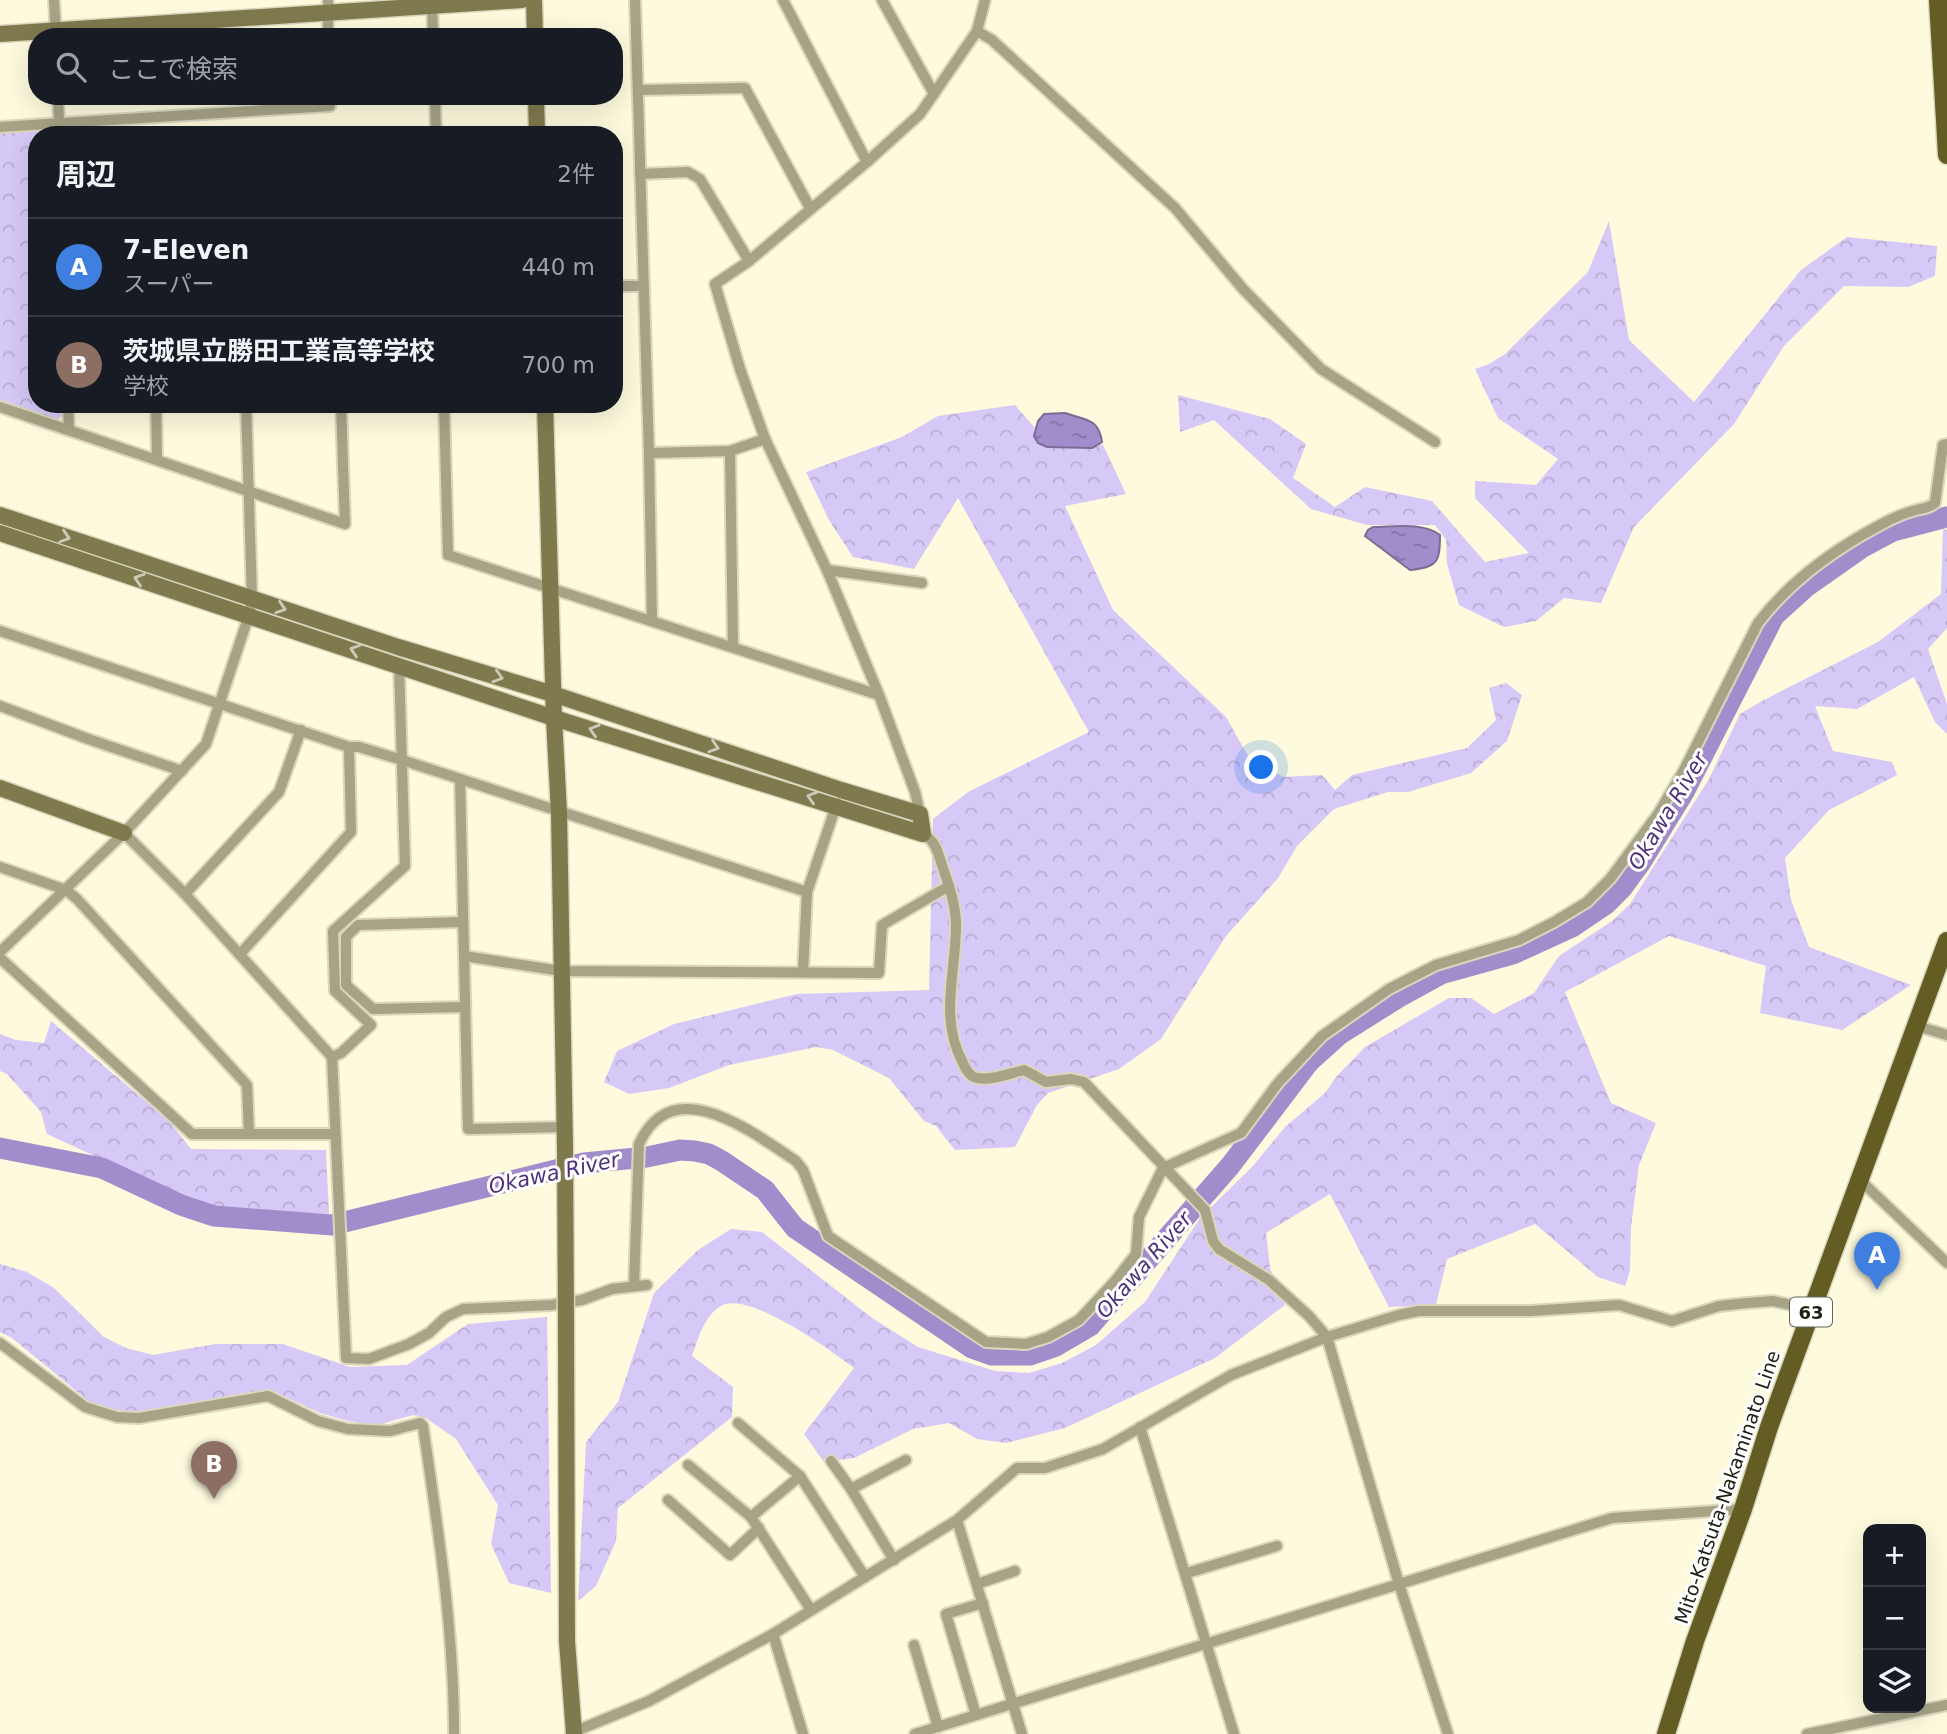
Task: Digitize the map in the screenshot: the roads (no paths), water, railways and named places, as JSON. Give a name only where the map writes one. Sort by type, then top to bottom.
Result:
[{"type":"main road","points":[[1938,0],[1947,155]]},
{"type":"main road","name":"Mito-Katsuta-Nakaminato Line","points":[[1666,1734],[1769,1427],[1947,941]]},
{"type":"street","points":[[54,0],[56,28]]},
{"type":"street","points":[[106,28],[273,8],[522,0]]},
{"type":"street","points":[[534,0],[535,28]]},
{"type":"street","points":[[635,0],[652,621]]},
{"type":"street","points":[[783,0],[867,162]]},
{"type":"street","points":[[882,0],[934,94]]},
{"type":"street","points":[[923,834],[915,792],[878,695],[827,570],[765,439],[740,369],[715,284],[749,261],[920,114],[976,32],[985,0]]},
{"type":"street","points":[[432,3],[433,28]]},
{"type":"street","points":[[328,6],[328,28]]},
{"type":"street","points":[[976,32],[992,40],[1175,208],[1243,289],[1321,369],[1435,442]]},
{"type":"street","points":[[0,34],[28,34]]},
{"type":"street","points":[[638,90],[745,88],[810,208]]},
{"type":"street","points":[[58,105],[59,123]]},
{"type":"street","points":[[0,127],[330,105]]},
{"type":"street","points":[[435,105],[436,126]]},
{"type":"street","points":[[536,105],[537,126]]},
{"type":"street","points":[[640,174],[688,172],[700,179],[749,261]]},
{"type":"street","points":[[623,286],[643,286]]},
{"type":"street","points":[[0,407],[345,524],[341,413]]},
{"type":"street","points":[[68,413],[69,430]]},
{"type":"street","points":[[156,413],[158,459]]},
{"type":"street","points":[[2,947],[124,833],[206,744],[251,607],[246,413]]},
{"type":"street","points":[[444,413],[448,555],[878,695]]},
{"type":"street","points":[[545,413],[549,587],[559,813],[565,1127],[567,1641],[571,1733],[649,1701],[772,1634],[957,1520],[1017,1468],[1045,1468],[1103,1449],[1231,1375],[1327,1338],[1419,1311],[1530,1311],[1619,1305],[1672,1321],[1719,1306],[1773,1301],[1805,1308],[1809,1317]]},
{"type":"street","points":[[649,453],[730,451],[765,439]]},
{"type":"street","points":[[634,1286],[638,1150],[647,1126],[673,1111],[685,1108],[728,1117],[796,1161],[803,1170],[828,1236],[986,1342],[1026,1344],[1048,1337],[1079,1320],[1136,1254],[1142,1207],[1163,1168],[1241,1133],[1285,1075],[1322,1036],[1389,989],[1436,965],[1519,940],[1587,902],[1610,879],[1658,814],[1684,770],[1758,623],[1797,580],[1822,560],[1881,524],[1916,510],[1929,508],[1936,503],[1943,445],[1947,444]]},
{"type":"street","points":[[730,451],[733,647]]},
{"type":"street","points":[[0,515],[251,607],[398,665],[554,718],[839,797],[920,814]]},
{"type":"street","points":[[0,533],[553,694],[839,797],[930,838],[937,849],[955,908],[956,940],[949,1014],[957,1052],[964,1067],[978,1078],[1024,1070],[1046,1082],[1079,1079],[1084,1082],[1203,1208],[1213,1241],[1219,1249],[1269,1280],[1309,1316],[1327,1338],[1399,1584],[1448,1734]]},
{"type":"street","points":[[827,570],[922,583]]},
{"type":"street","points":[[0,631],[349,747],[359,747],[402,760],[807,892]]},
{"type":"street","points":[[332,1057],[341,1053],[371,1025],[335,991],[333,932],[405,866],[398,665]]},
{"type":"street","points":[[0,706],[182,771]]},
{"type":"street","points":[[185,894],[279,792],[301,730]]},
{"type":"street","points":[[240,954],[351,832],[349,747]]},
{"type":"street","points":[[460,780],[468,1129],[565,1127]]},
{"type":"street","points":[[0,789],[124,833],[185,894],[332,1057],[346,1358],[369,1359],[409,1344],[429,1333],[446,1317],[463,1309],[552,1305],[582,1300],[611,1289],[646,1285]]},
{"type":"street","points":[[803,972],[807,892],[839,797]]},
{"type":"street","points":[[0,867],[66,890],[247,1085],[249,1134]]},
{"type":"street","points":[[464,956],[561,971],[879,973],[882,925],[949,886]]},
{"type":"street","points":[[462,922],[358,925],[346,937],[346,985],[373,1009],[465,1007]]},
{"type":"street","points":[[0,958],[192,1134],[334,1134]]},
{"type":"street","points":[[1917,1026],[1947,1035]]},
{"type":"street","points":[[1860,1180],[1947,1263]]},
{"type":"street","points":[[0,1343],[85,1407],[117,1417],[139,1418],[268,1396],[318,1421],[348,1429],[390,1431],[420,1423],[423,1426],[449,1611],[454,1678],[454,1734]]},
{"type":"street","points":[[738,1423],[800,1476],[865,1577]]},
{"type":"street","points":[[1140,1427],[1234,1734]]},
{"type":"street","points":[[852,1489],[906,1460]]},
{"type":"street","points":[[831,1461],[852,1489],[894,1560]]},
{"type":"street","points":[[688,1465],[751,1517],[811,1610]]},
{"type":"street","points":[[751,1517],[800,1476]]},
{"type":"street","points":[[668,1500],[730,1555],[759,1528]]},
{"type":"street","points":[[915,1734],[1612,1518],[1743,1509]]},
{"type":"street","points":[[957,1520],[1022,1734]]},
{"type":"street","points":[[1186,1573],[1277,1546]]},
{"type":"street","points":[[977,1584],[1015,1571]]},
{"type":"street","points":[[976,1715],[946,1614],[983,1603]]},
{"type":"street","points":[[772,1634],[803,1734]]},
{"type":"street","points":[[914,1645],[938,1727]]},
{"type":"street","points":[[1807,1734],[1947,1705]]},
{"type":"water","points":[[1065,413],[1094,424],[1102,442],[1092,448],[1047,447],[1038,443],[1034,436],[1038,421],[1044,414]]},
{"type":"water","points":[[1408,526],[1433,531],[1440,535],[1438,558],[1431,565],[1410,570],[1365,536],[1373,527]]},
{"type":"waterway","name":"Okawa River","points":[[0,1148],[102,1168],[181,1205],[214,1216],[332,1225],[584,1163],[647,1157],[680,1150],[695,1151],[722,1161],[765,1190],[795,1228],[972,1348],[992,1355],[1030,1355],[1056,1346],[1090,1326],[1230,1166],[1309,1062],[1340,1034],[1441,974],[1513,954],[1572,927],[1606,904],[1641,862],[1684,792],[1774,616],[1806,587],[1863,547],[1893,531],[1947,517]]},
{"type":"place","name":"7-Eleven","points":[[1877,1290]]},
{"type":"place","name":"茨城県立勝田工業高等学校","points":[[214,1499]]}]
